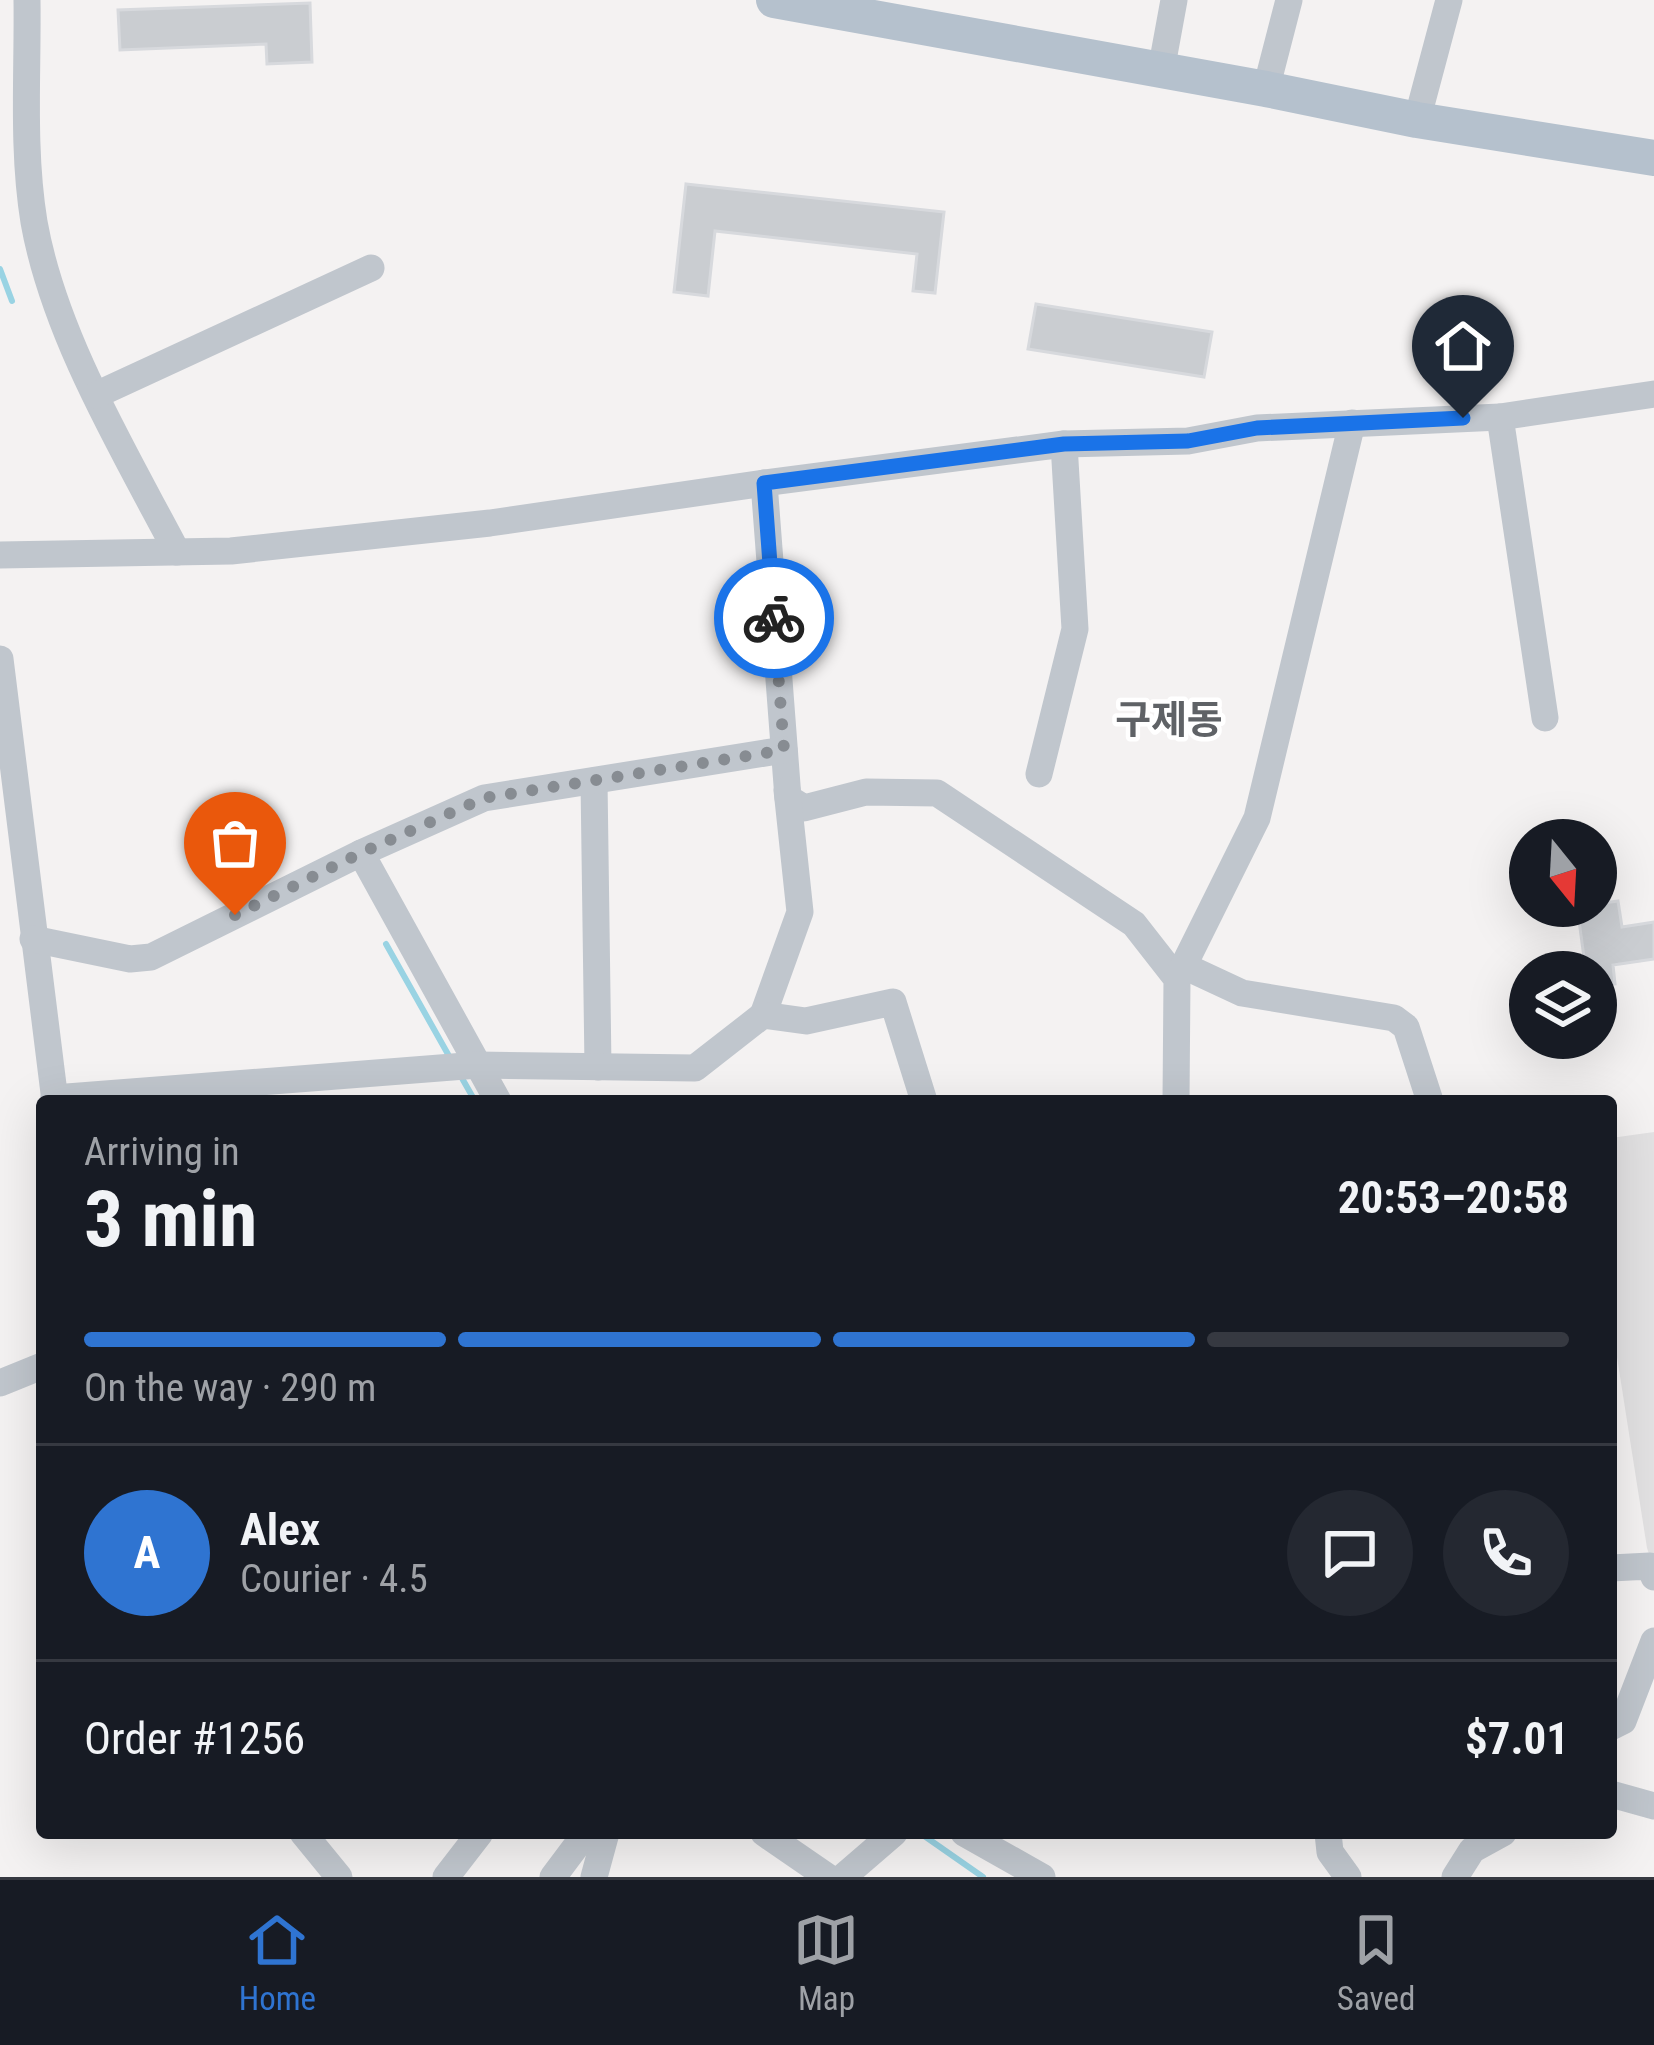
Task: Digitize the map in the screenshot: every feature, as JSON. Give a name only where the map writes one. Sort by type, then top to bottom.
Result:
[{"type":"main road","points":[[774,0],[1266,88],[1417,120],[1654,158]]},
{"type":"street","points":[[27,0],[28,165],[43,263],[96,395],[177,552]]},
{"type":"street","points":[[1162,71],[1174,0]]},
{"type":"street","points":[[1266,88],[1289,0]]},
{"type":"street","points":[[1417,120],[1449,0]]},
{"type":"street","points":[[96,395],[371,268]]},
{"type":"street","points":[[0,556],[231,551],[379,536],[1064,444],[1188,441],[1257,428],[1500,416],[1654,394]]},
{"type":"street","points":[[1500,416],[1545,718]]},
{"type":"street","points":[[1176,1095],[1180,972],[1257,818],[1352,423]]},
{"type":"street","points":[[1039,774],[1075,629],[1064,444]]},
{"type":"street","points":[[166,1095],[367,1087],[478,1065],[694,1068],[763,1015],[800,912],[764,483]]},
{"type":"street","points":[[0,659],[54,1095]]},
{"type":"street","points":[[34,939],[130,959],[151,957],[484,798],[784,750]]},
{"type":"street","points":[[594,781],[598,1067]]},
{"type":"street","points":[[788,798],[804,808],[866,792],[937,793],[1134,924],[1180,972],[1242,993],[1394,1018],[1406,1027],[1428,1095]]},
{"type":"street","points":[[361,853],[495,1095]]},
{"type":"street","points":[[763,1015],[806,1021],[893,1002],[922,1095]]},
{"type":"street","points":[[0,1383],[36,1368]]},
{"type":"street","points":[[1617,1568],[1650,1566],[1654,1577]]},
{"type":"street","points":[[1617,1724],[1623,1721],[1654,1641]]},
{"type":"street","points":[[1617,1796],[1654,1806]]},
{"type":"street","points":[[308,1839],[339,1877]]},
{"type":"street","points":[[446,1877],[475,1839]]},
{"type":"street","points":[[553,1877],[582,1839]]},
{"type":"street","points":[[594,1877],[604,1839]]},
{"type":"street","points":[[773,1839],[828,1877]]},
{"type":"street","points":[[843,1877],[887,1839]]},
{"type":"street","points":[[972,1839],[1010,1869],[1042,1877]]},
{"type":"street","points":[[1329,1839],[1330,1852],[1348,1877]]},
{"type":"street","points":[[1455,1877],[1472,1850],[1492,1839]]},
{"type":"shaded area","points":[[1654,1132],[1654,1568],[1617,1357],[1617,1137]]},
{"type":"building","points":[[310,3],[312,62],[267,64],[266,44],[120,50],[118,10]]},
{"type":"building","points":[[686,184],[944,212],[935,293],[913,291],[917,254],[715,231],[708,296],[674,292]]},
{"type":"building","points":[[1036,304],[1212,332],[1204,377],[1028,349]]},
{"type":"building","points":[[1617,901],[1622,927],[1654,922],[1654,959],[1617,964],[1617,951],[1583,951],[1580,927],[1617,927]]},
{"type":"waterway","points":[[0,269],[12,301]]},
{"type":"waterway","points":[[386,944],[449,1056]]},
{"type":"waterway","points":[[459,1073],[472,1095]]},
{"type":"waterway","points":[[929,1839],[983,1877]]},
{"type":"way so far","points":[[235,915],[484,798],[784,750],[774,618]]},
{"type":"district","name":"구제동","points":[[1169,720]]},
{"type":"route","points":[[774,618],[764,483],[1064,444],[1188,441],[1257,428],[1463,418]]}]
